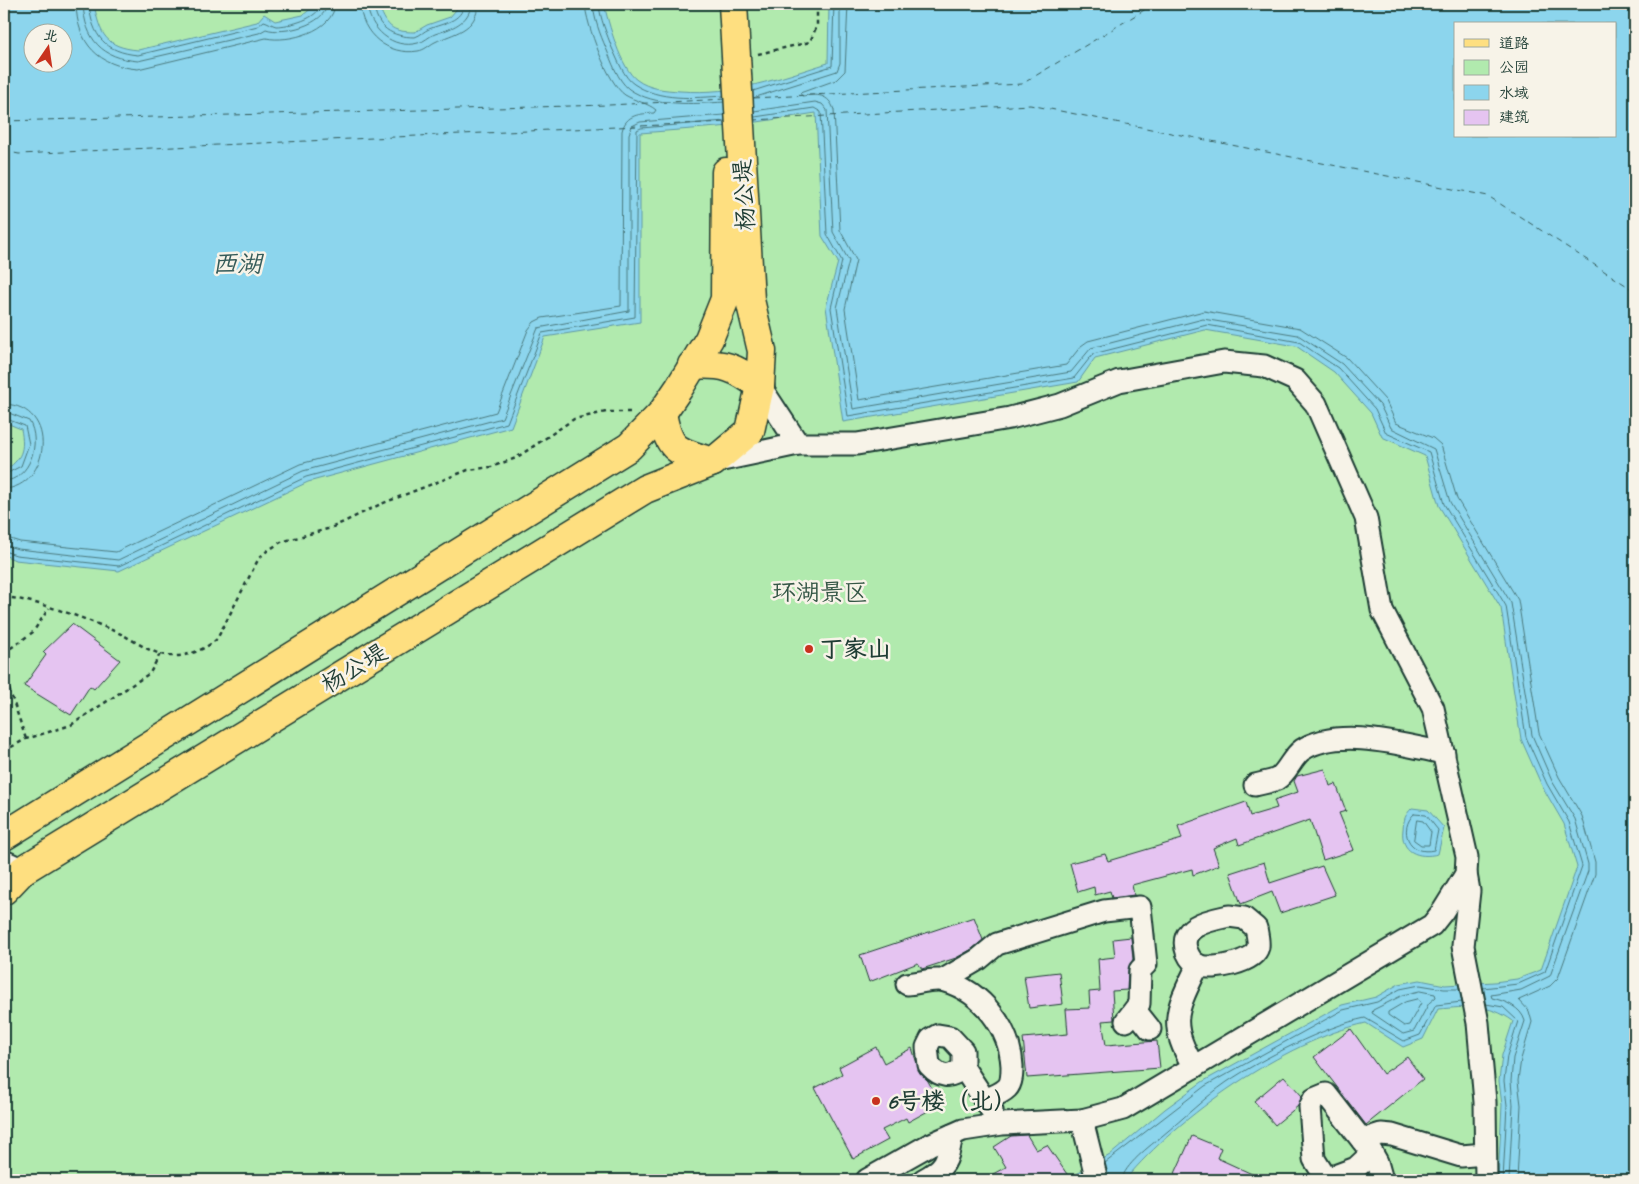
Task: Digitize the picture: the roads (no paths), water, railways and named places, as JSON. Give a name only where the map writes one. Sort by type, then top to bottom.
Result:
[{"type":"main road","name":"杨公堤","points":[[717,4],[732,71]]},
{"type":"main road","name":"杨公堤","points":[[4,890],[13,865],[645,489],[713,462],[750,431],[760,386],[762,351],[750,300],[734,138],[733,4]]},
{"type":"main road","name":"杨公堤","points":[[4,836],[629,447],[662,413],[709,339],[725,299],[734,138]]},
{"type":"main road","points":[[692,365],[713,364],[740,370],[760,386]]},
{"type":"main road","points":[[662,413],[666,437],[682,453],[713,462]]},
{"type":"street","points":[[713,462],[798,444],[858,444],[1010,418],[1060,405],[1119,381],[1224,362],[1264,366],[1295,380],[1316,404],[1366,518],[1382,610],[1433,708],[1444,753],[1467,857],[1467,916],[1463,940],[1478,1023],[1485,1102],[1486,1180]]},
{"type":"street","points":[[760,386],[798,444]]},
{"type":"street","points":[[1255,786],[1278,778],[1300,751],[1313,744],[1340,737],[1406,745],[1444,753]]},
{"type":"street","points":[[867,1180],[929,1145],[963,1130],[1002,1124],[1082,1120],[1124,1109],[1432,925],[1466,874]]},
{"type":"street","points":[[907,984],[943,980],[980,959],[997,944],[1104,911],[1140,907],[1146,964],[1140,970],[1140,1004],[1130,1016],[1150,1029]]},
{"type":"street","points":[[1432,925],[1450,925],[1463,940]]},
{"type":"street","points":[[1194,1067],[1179,1041],[1177,1018],[1182,998],[1198,965]]},
{"type":"street","points":[[943,980],[961,987],[980,1000],[998,1023],[1011,1052],[1012,1071],[1009,1087],[1001,1093],[984,1100]]},
{"type":"street","points":[[963,1067],[1002,1124]]},
{"type":"street","points":[[1382,1180],[1377,1162],[1367,1146],[1326,1094],[1314,1099],[1310,1107],[1314,1159],[1325,1179],[1344,1174],[1356,1168],[1367,1146],[1381,1134],[1392,1135],[1461,1156],[1485,1154]]},
{"type":"street","points":[[1082,1120],[1097,1180]]},
{"type":"street","points":[[923,1180],[939,1172],[947,1162],[952,1135]]},
{"type":"water","name":"西湖","points":[[4,4],[94,4],[99,23],[106,37],[118,46],[138,50],[257,22],[264,14],[275,21],[303,15],[317,4],[378,4],[390,26],[400,31],[415,32],[427,25],[450,17],[461,4],[604,4],[621,56],[631,74],[637,80],[657,88],[700,92],[755,85],[828,63],[829,4],[1635,4],[1635,1180],[1498,1180],[1502,1105],[1499,1081],[1502,1055],[1513,1021],[1495,1011],[1468,1007],[1438,1009],[1423,1039],[1403,1047],[1366,1023],[1335,1032],[1302,1046],[1235,1084],[1203,1107],[1147,1156],[1125,1180],[1066,1180],[1110,1155],[1165,1109],[1202,1082],[1342,1005],[1376,997],[1399,984],[1420,980],[1445,985],[1494,982],[1517,979],[1541,970],[1577,867],[1564,824],[1542,786],[1521,739],[1501,608],[1439,506],[1425,456],[1382,437],[1371,413],[1334,372],[1296,346],[1205,330],[1095,358],[1078,382],[843,422],[826,307],[838,262],[822,236],[816,113],[731,126],[640,133],[640,322],[545,337],[511,427],[308,482],[119,571],[15,560],[4,555],[4,471],[18,458],[23,443],[21,429],[4,422]]},
{"type":"water","points":[[1412,808],[1428,810],[1444,828],[1438,854],[1417,854],[1407,848],[1404,843],[1404,822],[1406,815]]},
{"type":"place","name":"丁家山","points":[[809,649]]},
{"type":"place","name":"6号楼（北）","points":[[876,1101]]},
{"type":"park label","name":"环湖景区","points":[[820,592]]}]
